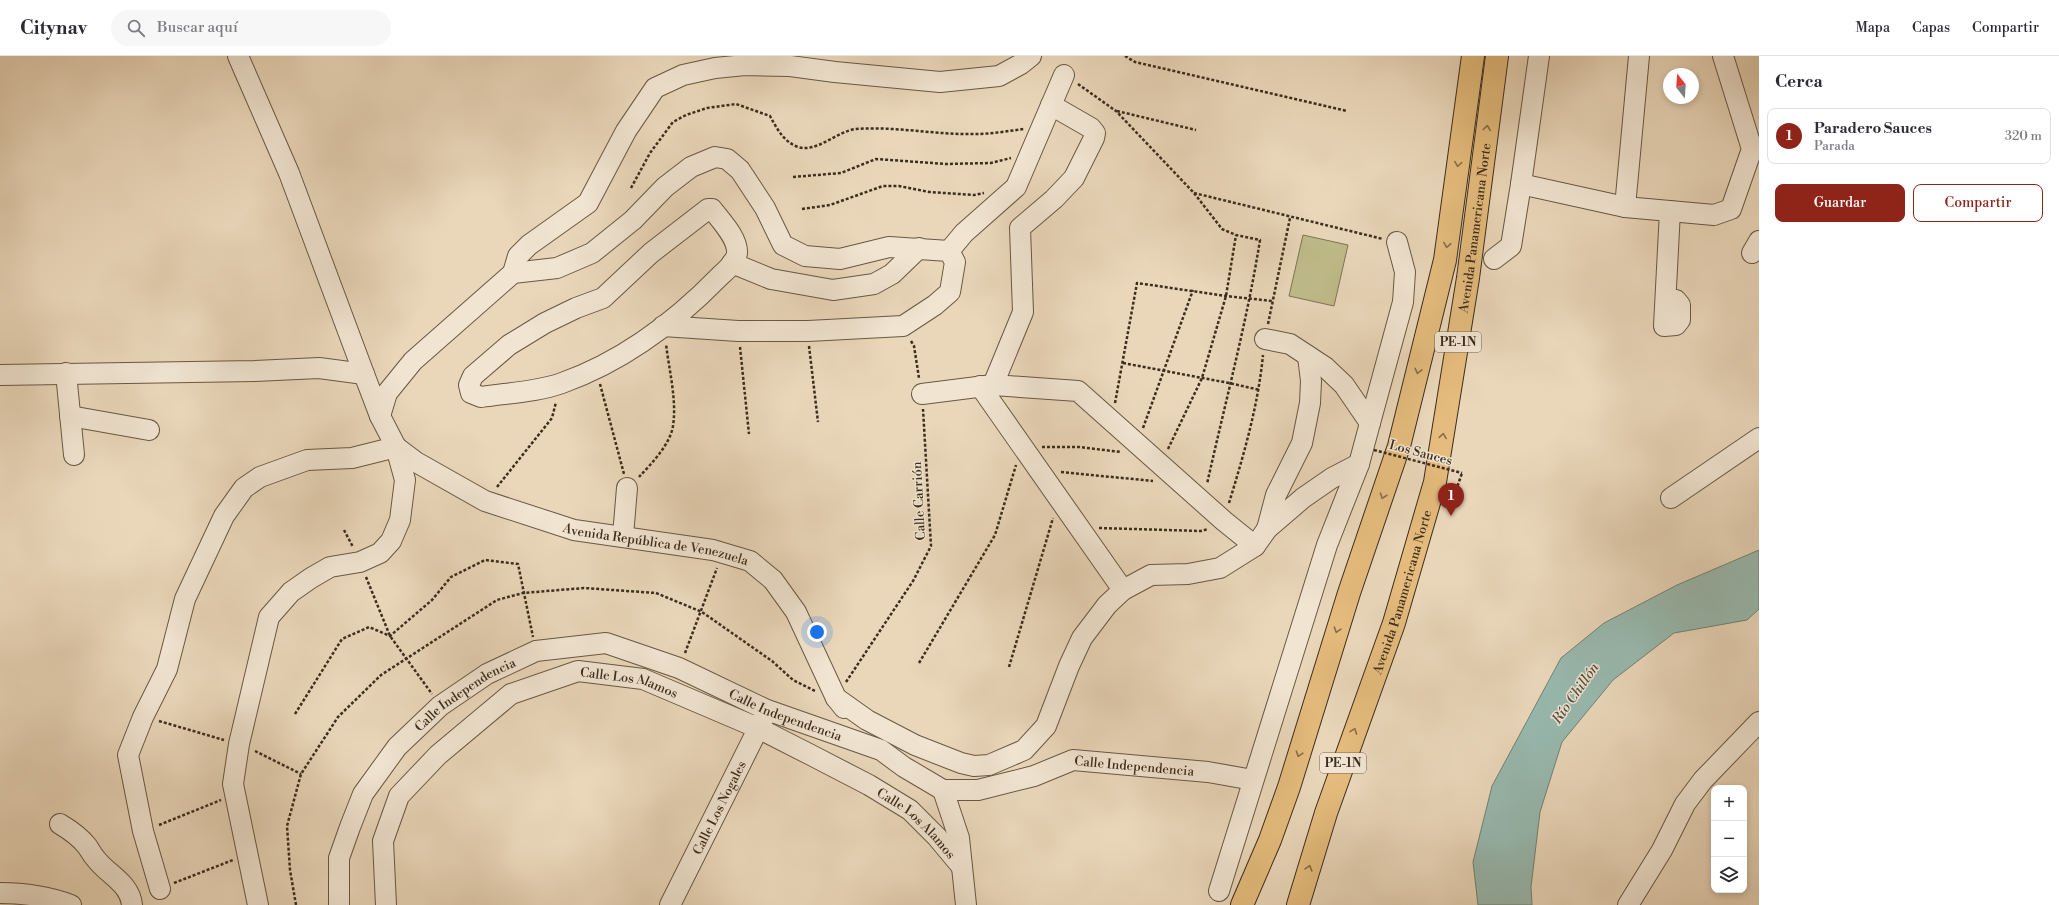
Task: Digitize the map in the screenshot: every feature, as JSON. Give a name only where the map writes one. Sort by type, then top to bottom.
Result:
[{"type":"highway","name":"Avenida Panamericana Norte","points":[[1242,905],[1259,866],[1289,787],[1349,593],[1399,446],[1445,260],[1473,56]]},
{"type":"highway","name":"Avenida Panamericana Norte","points":[[1298,905],[1326,814],[1394,623],[1435,482],[1468,278],[1497,56]]},
{"type":"highway","name":"Avenida Panamericana Norte","points":[[1253,905],[1259,866]]},
{"type":"street","points":[[238,56],[289,173],[380,416],[396,447],[405,480],[400,520],[391,541],[380,553],[360,562],[330,567],[291,592],[269,617],[239,744],[233,784],[258,905]]},
{"type":"street","points":[[380,416],[388,393],[413,361],[512,273],[518,256],[528,245],[588,203],[626,131],[655,88],[683,75],[715,68],[746,66],[790,66],[940,82],[999,76],[1022,64],[1031,56]]},
{"type":"street","points":[[1494,259],[1510,246],[1521,184],[1539,56]]},
{"type":"street","points":[[1625,207],[1639,56]]},
{"type":"street","points":[[1521,184],[1625,207],[1714,215],[1731,209],[1755,150],[1723,56]]},
{"type":"street","points":[[949,251],[964,233],[1016,187],[1064,75]]},
{"type":"street","points":[[987,385],[1023,312],[1020,228],[1054,199],[1074,178],[1094,138],[1095,133],[1091,128],[1051,105]]},
{"type":"street","points":[[512,273],[557,268],[592,253],[633,220],[665,187],[691,167],[715,157],[727,159],[740,170],[765,208],[783,245],[804,256],[840,259],[889,247],[949,251]]},
{"type":"street","points":[[708,208],[712,209],[736,245],[737,255],[732,264],[698,299],[663,326],[596,370],[560,384],[481,397],[471,393],[469,385],[472,376],[510,345],[545,323],[603,298],[651,253],[708,208]]},
{"type":"street","points":[[1666,298],[1670,211]]},
{"type":"street","points":[[1219,891],[1327,545],[1359,464],[1370,424],[1403,302],[1405,272],[1397,242]]},
{"type":"street","points":[[732,264],[771,279],[832,290],[874,284],[892,274],[919,248]]},
{"type":"street","points":[[663,326],[738,331],[808,331],[903,326],[935,305],[950,292],[955,262],[949,251]]},
{"type":"street","points":[[1265,340],[1290,344],[1325,367],[1344,386],[1370,424]]},
{"type":"street","points":[[836,698],[867,720],[915,745],[962,763],[974,766],[989,765],[1024,750],[1046,726],[1069,666],[1082,638],[1107,605],[1123,590],[1151,576],[1188,574],[1220,568],[1255,546],[1266,529],[1276,495],[1302,443],[1310,403],[1311,382],[1308,356]]},
{"type":"street","points":[[0,375],[255,371],[319,368],[364,374]]},
{"type":"street","points":[[66,373],[74,455]]},
{"type":"street","points":[[987,385],[1021,446],[1123,590]]},
{"type":"street","points":[[922,394],[987,385],[1074,389],[1204,501],[1224,521],[1255,546]]},
{"type":"street","points":[[70,416],[149,430]]},
{"type":"street","points":[[1671,498],[1759,438]]},
{"type":"street","points":[[160,889],[143,831],[128,755],[167,669],[185,599],[224,516],[244,488],[260,477],[307,460],[352,458],[396,447]]},
{"type":"street","name":"Avenida República de Venezuela","points":[[396,447],[416,462],[485,501],[574,530],[623,536],[723,552],[750,561],[773,580],[796,612],[836,698],[881,750]]},
{"type":"street","points":[[1266,529],[1303,498],[1332,478],[1359,464]]},
{"type":"street","points":[[623,536],[627,488]]},
{"type":"street","name":"Calle Independencia","points":[[339,905],[339,858],[363,794],[397,747],[440,706],[487,674],[536,651],[606,643],[680,668],[768,710],[881,750],[904,767],[943,790],[978,790],[1034,776],[1073,760],[1208,772],[1253,780]]},
{"type":"street","name":"Calle Los Alamos","points":[[386,905],[383,840],[399,796],[438,755],[511,694],[578,671],[643,679],[758,728],[868,785],[910,810],[962,867]]},
{"type":"street","name":"Calle Los Nogales","points":[[670,905],[768,710]]},
{"type":"street","points":[[1628,905],[1662,850],[1685,804],[1703,780],[1759,722]]},
{"type":"street","points":[[943,790],[959,838],[966,905]]},
{"type":"street","points":[[60,824],[87,845],[96,859],[120,882],[130,894],[132,905]]},
{"type":"street","points":[[0,893],[23,893],[48,901],[70,905]]},
{"type":"path","points":[[1125,56],[1134,62],[1142,64],[1348,111]]},
{"type":"path","points":[[1064,75],[1116,111],[1194,193],[1222,229],[1236,235],[1260,240],[1251,299],[1229,383],[1204,501]]},
{"type":"path","points":[[631,188],[650,153],[673,122],[686,115],[708,108],[736,104],[770,116],[781,134],[790,143],[800,148],[812,147],[854,129],[881,128],[975,134],[1042,127]]},
{"type":"path","points":[[1116,111],[1196,130]]},
{"type":"path","points":[[793,177],[841,173],[876,159],[954,164],[991,162],[1030,154]]},
{"type":"path","points":[[802,209],[830,205],[883,186],[899,186],[930,192],[974,195],[988,192]]},
{"type":"path","points":[[1194,193],[1290,218],[1397,242]]},
{"type":"path","points":[[1079,528],[1201,531],[1217,527],[1224,521],[1246,446],[1260,390],[1265,340],[1290,218]]},
{"type":"path","points":[[1149,454],[1202,378],[1226,296],[1236,235]]},
{"type":"path","points":[[1111,420],[1124,363],[1137,283],[1272,301]]},
{"type":"path","points":[[1149,454],[1164,371],[1193,290]]},
{"type":"path","points":[[627,488],[652,462],[665,445],[673,427],[673,403],[663,326]]},
{"type":"path","name":"Calle Carrión","points":[[836,698],[913,581],[931,546],[922,394],[914,346],[903,326]]},
{"type":"path","points":[[738,331],[748,434]]},
{"type":"path","points":[[808,331],[818,422]]},
{"type":"path","points":[[1124,363],[1260,390]]},
{"type":"path","points":[[596,370],[627,488]]},
{"type":"path","points":[[485,501],[552,418],[560,384]]},
{"type":"path","points":[[919,663],[995,535],[1021,446],[1079,447],[1149,454]]},
{"type":"path","name":"Los Sauces","points":[[1374,450],[1462,473],[1451,505]]},
{"type":"path","points":[[1037,469],[1115,478],[1183,483]]},
{"type":"path","points":[[1008,667],[1058,499]]},
{"type":"path","points":[[680,668],[723,552]]},
{"type":"path","points":[[390,636],[432,600],[451,577],[485,560],[518,564],[536,651]]},
{"type":"path","points":[[360,562],[390,636],[440,706]]},
{"type":"path","points":[[295,714],[342,639],[369,627],[390,636]]},
{"type":"path","points":[[143,831],[236,794]]},
{"type":"path","points":[[160,889],[248,854]]},
{"type":"shaded area","points":[[1303,235],[1348,245],[1334,306],[1289,296]]},
{"type":"water","name":"Río Chillón","points":[[1759,550],[1759,609],[1747,620],[1674,633],[1613,680],[1562,742],[1540,812],[1531,887],[1532,905],[1478,905],[1473,862],[1492,786],[1561,658],[1604,623],[1677,585]]},
{"type":"place","name":"Paradero Sauces","points":[[1451,516]]}]
